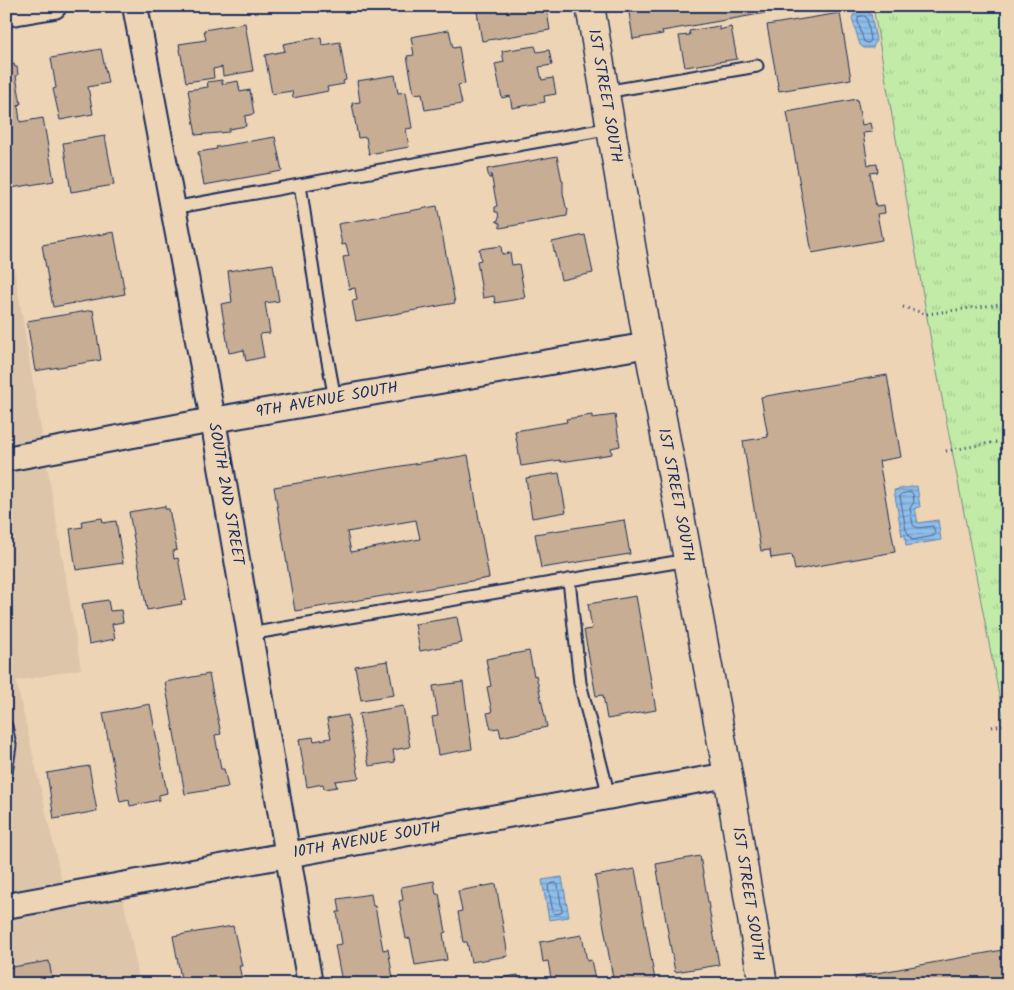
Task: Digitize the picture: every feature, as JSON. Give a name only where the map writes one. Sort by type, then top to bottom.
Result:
[{"type":"street","points":[[6,14],[54,6]]},
{"type":"street","name":"SOUTH 2ND STREET","points":[[135,6],[213,420],[310,984]]},
{"type":"street","name":"1ST STREET SOUTH","points":[[590,6],[649,345],[728,775],[763,984]]},
{"type":"street","name":"9TH AVENUE SOUTH","points":[[6,459],[213,420],[649,345]]},
{"type":"street","name":"10TH AVENUE SOUTH","points":[[6,906],[728,775]]},
{"type":"lane","points":[[605,92],[756,66]]},
{"type":"lane","points":[[173,208],[611,128]]},
{"type":"lane","points":[[300,185],[320,315],[336,399]]},
{"type":"lane","points":[[250,634],[688,560]]},
{"type":"lane","points":[[569,580],[580,683],[609,796]]},
{"type":"lane","points":[[6,726],[10,745],[6,774]]},
{"type":"path","points":[[903,307],[927,314],[1008,303]]},
{"type":"path","points":[[946,451],[1008,440]]},
{"type":"path","points":[[992,727],[1008,724]]},
{"type":"shaded area","points":[[6,220],[81,669],[16,681],[66,899],[121,888],[140,984],[6,984]]},
{"type":"green space","points":[[873,6],[1008,6],[1008,742],[932,346]]},
{"type":"water","points":[[859,11],[867,11],[871,14],[876,40],[873,48],[864,48],[860,45],[852,18]]},
{"type":"water","points":[[917,486],[920,507],[915,508],[918,523],[938,520],[941,540],[906,546],[905,535],[902,536],[894,490]]},
{"type":"water","points":[[562,877],[569,917],[549,920],[542,880]]},
{"type":"building","points":[[476,6],[546,6],[550,30],[482,41]]},
{"type":"building","points":[[628,6],[806,6],[662,31],[663,34],[633,39]]},
{"type":"building","points":[[840,13],[851,79],[779,91],[767,25]]},
{"type":"building","points":[[245,23],[253,71],[223,76],[222,67],[213,69],[214,78],[186,82],[179,44],[206,40],[204,30]]},
{"type":"building","points":[[719,26],[719,30],[731,27],[737,59],[685,67],[679,36],[690,35],[689,31]]},
{"type":"building","points":[[449,30],[453,48],[459,47],[465,84],[458,85],[462,104],[425,110],[422,93],[414,94],[407,56],[414,55],[411,37]]},
{"type":"building","points":[[321,37],[322,45],[340,42],[346,80],[343,81],[344,84],[327,87],[328,91],[293,98],[292,91],[272,94],[265,55],[285,51],[283,44]]},
{"type":"building","points":[[535,46],[537,52],[549,50],[552,65],[539,67],[542,80],[553,78],[556,94],[544,96],[545,102],[512,108],[510,96],[502,98],[495,64],[504,62],[502,51]]},
{"type":"building","points":[[101,49],[108,83],[88,87],[93,114],[60,120],[53,89],[56,88],[51,58]]},
{"type":"building","points":[[14,64],[17,67],[18,75],[16,76],[21,104],[18,105],[20,122],[43,118],[54,181],[11,188],[6,160],[6,124],[12,123],[9,106],[6,106],[6,66]]},
{"type":"building","points":[[395,75],[398,93],[406,92],[412,128],[406,129],[409,147],[369,154],[366,137],[358,138],[352,103],[360,102],[357,81]]},
{"type":"building","points":[[222,80],[222,84],[238,81],[240,92],[250,90],[254,114],[245,116],[246,126],[229,129],[229,132],[196,135],[188,90],[208,87],[207,82]]},
{"type":"building","points":[[857,99],[862,125],[870,123],[872,132],[863,133],[868,165],[877,164],[878,172],[870,173],[876,206],[884,205],[885,213],[877,214],[882,240],[812,253],[787,112]]},
{"type":"building","points":[[105,136],[114,185],[71,192],[63,143]]},
{"type":"building","points":[[275,137],[282,171],[204,185],[198,152]]},
{"type":"building","points":[[557,156],[563,181],[563,193],[568,209],[567,216],[500,228],[500,223],[496,221],[499,219],[498,212],[495,212],[495,207],[497,206],[491,174],[491,178],[489,178],[487,169]]},
{"type":"building","points":[[437,206],[455,303],[356,321],[352,301],[357,300],[355,288],[349,289],[343,257],[349,256],[346,244],[342,245],[338,224]]},
{"type":"building","points":[[114,232],[125,294],[53,307],[42,245]]},
{"type":"building","points":[[585,235],[593,273],[561,280],[552,242]]},
{"type":"building","points":[[501,246],[502,254],[510,253],[512,265],[519,264],[525,298],[495,303],[494,296],[483,298],[477,261],[481,260],[479,249]]},
{"type":"building","points":[[273,264],[279,301],[265,303],[270,333],[260,334],[264,357],[246,361],[244,350],[229,353],[221,304],[232,302],[228,271]]},
{"type":"building","points":[[93,310],[101,360],[35,371],[27,321]]},
{"type":"building","points":[[887,375],[901,457],[879,461],[895,552],[795,570],[792,555],[771,558],[770,550],[761,551],[743,441],[768,437],[761,397]]},
{"type":"building","points":[[592,415],[592,418],[615,415],[620,446],[611,448],[612,454],[521,466],[515,431],[567,422],[566,419]]},
{"type":"building","points":[[468,455],[489,578],[295,611],[274,487]],"holes":[[[416,520],[420,539],[351,552],[347,532]]]},
{"type":"building","points":[[559,473],[566,512],[532,518],[526,478]]},
{"type":"building","points":[[165,506],[165,509],[169,509],[177,550],[173,551],[174,559],[178,558],[186,600],[181,601],[182,604],[147,610],[129,512]]},
{"type":"building","points":[[102,518],[103,523],[116,521],[123,563],[76,570],[70,529],[83,527],[82,521]]},
{"type":"building","points":[[624,520],[630,554],[541,568],[535,534]]},
{"type":"building","points":[[636,596],[656,710],[607,719],[603,695],[596,696],[584,630],[592,629],[588,604]]},
{"type":"building","points":[[108,600],[110,611],[121,610],[123,622],[112,624],[115,639],[89,644],[82,604]]},
{"type":"building","points":[[457,617],[462,643],[420,651],[415,624]]},
{"type":"building","points":[[529,651],[547,727],[501,737],[499,728],[491,729],[487,713],[492,712],[487,687],[491,686],[486,659]]},
{"type":"building","points":[[388,661],[394,695],[361,700],[355,666]]},
{"type":"building","points":[[209,674],[221,734],[215,735],[221,769],[224,769],[228,787],[185,794],[165,682]]},
{"type":"building","points":[[463,682],[472,749],[438,755],[432,717],[438,716],[433,686]]},
{"type":"building","points":[[150,704],[167,793],[159,795],[159,800],[130,806],[129,800],[120,802],[103,713]]},
{"type":"building","points":[[403,706],[410,747],[393,750],[395,762],[369,766],[359,714]]},
{"type":"building","points":[[348,715],[359,778],[335,781],[337,787],[324,789],[323,784],[307,787],[299,739],[313,737],[314,741],[331,738],[327,719]]},
{"type":"building","points":[[89,766],[97,811],[54,819],[47,773]]},
{"type":"building","points":[[700,856],[719,965],[675,972],[656,864]]},
{"type":"building","points":[[635,869],[655,980],[634,984],[614,984],[595,876]]},
{"type":"building","points":[[434,881],[436,894],[439,894],[446,932],[443,933],[447,960],[415,965],[410,938],[406,939],[399,901],[403,900],[401,887]]},
{"type":"building","points":[[496,884],[508,956],[471,962],[467,942],[463,942],[458,912],[462,911],[458,891]]},
{"type":"building","points":[[371,894],[383,950],[388,949],[394,984],[351,984],[350,981],[342,982],[335,945],[342,944],[337,912],[340,912],[338,899]]},
{"type":"building","points":[[233,926],[242,966],[239,966],[243,984],[182,984],[173,936]]},
{"type":"building","points":[[582,935],[587,961],[591,960],[596,984],[552,984],[548,961],[543,962],[540,942]]},
{"type":"building","points":[[1008,949],[1008,984],[856,984],[855,977]]},
{"type":"building","points":[[49,961],[53,984],[6,984],[6,968]]},
{"type":"building","points":[[518,975],[520,984],[472,983]]}]
